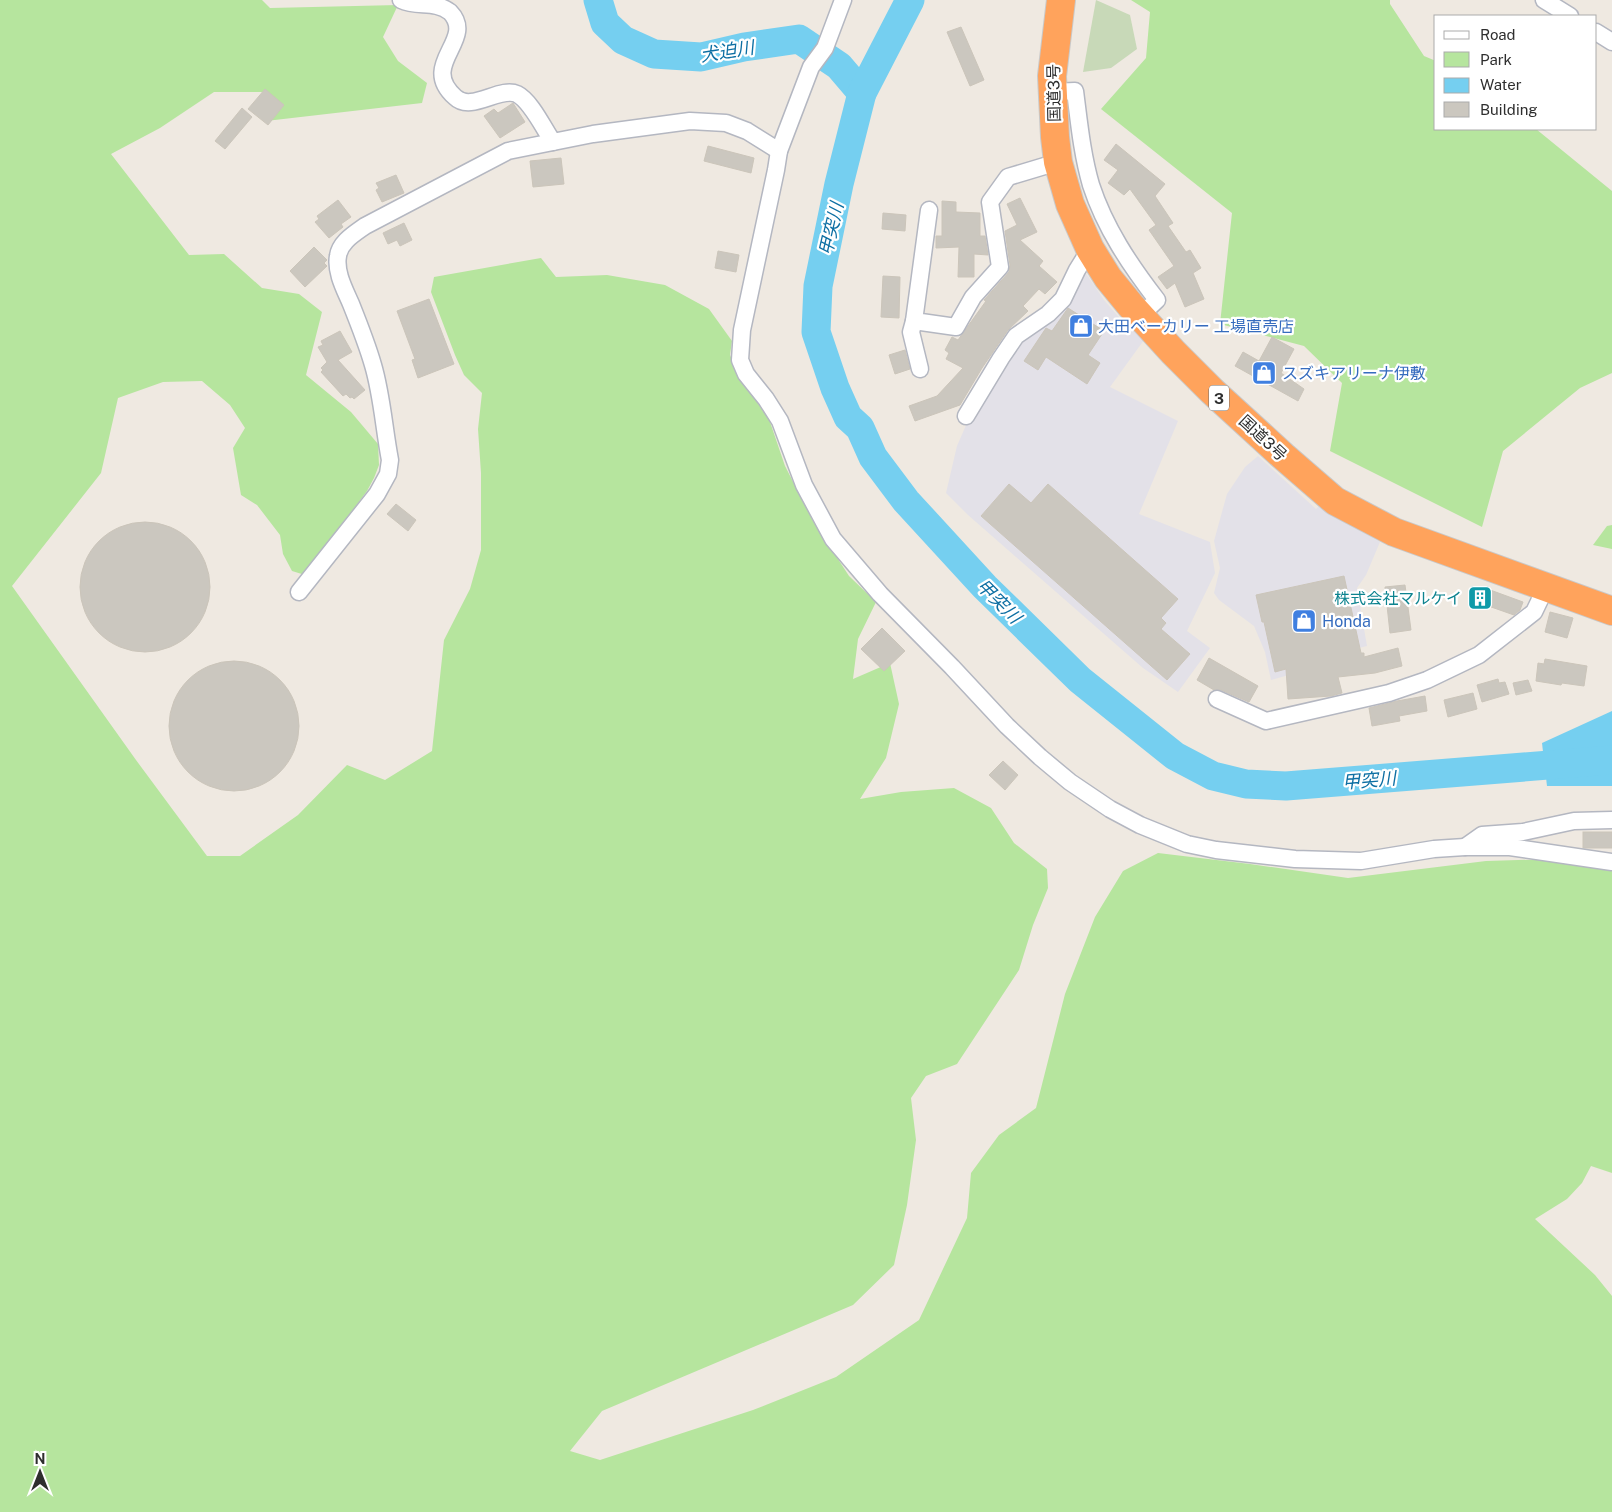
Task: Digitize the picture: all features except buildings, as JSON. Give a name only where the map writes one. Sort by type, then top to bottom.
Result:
[{"type":"highway","name":"国道3号","points":[[1061,0],[1054,52],[1052,92],[1058,162],[1070,204],[1090,249],[1108,278],[1140,316],[1219,398],[1335,500],[1394,532],[1612,611]]},
{"type":"street","points":[[401,0],[432,2],[442,5],[457,22],[458,32],[445,60],[442,72],[448,90],[457,100],[469,102],[509,92],[517,94],[528,103],[553,142]]},
{"type":"street","points":[[843,0],[825,48],[811,67],[779,151],[745,308],[740,360],[746,374],[766,399],[780,422],[804,485],[833,539],[880,594],[1007,726],[1070,782],[1110,809],[1140,826],[1187,844],[1248,854],[1330,861],[1361,861],[1434,849],[1510,847],[1612,862]]},
{"type":"street","points":[[1544,0],[1568,15]]},
{"type":"street","points":[[1597,33],[1612,42]]},
{"type":"street","points":[[1052,92],[1075,91],[1082,144],[1092,185],[1109,229],[1135,272],[1157,300],[1140,316]]},
{"type":"street","points":[[299,592],[377,494],[388,474],[390,460],[374,367],[338,269],[337,257],[340,247],[349,238],[365,226],[508,152],[553,142],[593,134],[690,120],[726,124],[747,131],[779,151]]},
{"type":"street","points":[[914,321],[956,326],[973,297],[1000,267],[990,202],[1008,177],[1058,162]]},
{"type":"street","points":[[920,369],[910,332],[914,321],[929,210]]},
{"type":"street","points":[[966,416],[1000,358],[1016,336],[1048,314],[1063,299],[1090,249]]},
{"type":"street","points":[[1217,699],[1266,721],[1404,688],[1427,680],[1479,655],[1534,612],[1546,588]]},
{"type":"street","points":[[1464,847],[1482,835],[1523,832],[1574,822],[1612,820]]},
{"type":"shaded area","points":[[1085,272],[1104,300],[1124,323],[1144,340],[1110,387],[1178,421],[1139,514],[1210,542],[1215,573],[1187,631],[1210,648],[1178,692],[1143,668],[968,515],[946,493],[957,446],[967,423],[1017,343]]},
{"type":"shaded area","points":[[1258,456],[1316,509],[1319,506],[1380,542],[1366,575],[1357,588],[1367,646],[1334,654],[1335,662],[1271,680],[1265,652],[1254,626],[1219,600],[1214,593],[1220,568],[1214,541],[1227,494],[1245,467]]},
{"type":"green space","points":[[0,0],[262,0],[270,8],[398,5],[383,37],[398,61],[427,83],[422,103],[266,121],[267,92],[214,92],[160,128],[111,154],[189,255],[224,254],[262,288],[299,294],[322,312],[306,375],[351,412],[378,444],[379,465],[367,491],[305,575],[292,571],[283,554],[280,535],[257,505],[241,495],[233,448],[245,428],[230,405],[202,381],[163,382],[118,398],[101,473],[12,586],[207,856],[240,856],[298,815],[347,765],[385,780],[432,751],[444,640],[470,589],[481,550],[481,473],[478,429],[482,393],[464,375],[455,355],[431,292],[434,277],[541,258],[556,277],[607,275],[665,285],[709,309],[732,341],[730,355],[740,378],[769,419],[785,466],[812,519],[849,576],[876,602],[858,639],[853,679],[890,663],[899,704],[886,758],[860,799],[901,792],[954,788],[991,808],[1014,843],[1047,869],[1048,888],[1033,925],[1019,970],[957,1064],[926,1076],[911,1098],[916,1140],[907,1205],[894,1265],[853,1305],[602,1411],[570,1451],[600,1460],[753,1410],[836,1377],[919,1320],[967,1218],[971,1173],[999,1135],[1036,1108],[1065,994],[1095,917],[1123,871],[1158,853],[1348,878],[1486,861],[1612,860],[1612,1173],[1591,1166],[1582,1183],[1567,1199],[1535,1219],[1595,1275],[1612,1296],[1612,1512],[0,1512]]},
{"type":"green space","points":[[1096,0],[1130,15],[1137,49],[1111,68],[1083,72]]},
{"type":"green space","points":[[1131,0],[1390,0],[1390,4],[1424,56],[1434,60],[1434,130],[1537,130],[1612,191],[1612,373],[1580,388],[1503,451],[1482,527],[1330,451],[1342,383],[1304,346],[1220,324],[1232,213],[1101,109],[1146,58],[1150,12]]},
{"type":"green space","points":[[1612,525],[1612,549],[1593,545],[1607,526]]},
{"type":"water","points":[[1612,711],[1612,786],[1547,786],[1542,743]]},
{"type":"waterway","name":"犬迫川","points":[[598,0],[605,23],[623,40],[654,54],[701,57],[744,47],[799,39],[839,66],[862,93]]},
{"type":"waterway","name":"甲突川","points":[[910,0],[862,93],[839,184],[818,286],[816,332],[835,388],[848,417],[860,428],[873,457],[906,501],[985,587],[1080,680],[1175,756],[1213,776],[1246,784],[1286,786],[1612,760]]},
{"type":"place","name":"大田ベーカリー 工場直売店","points":[[1081,326]]},
{"type":"place","name":"スズキアリーナ伊敷","points":[[1264,373]]},
{"type":"place","name":"株式会社マルケイ","points":[[1480,598]]},
{"type":"place","name":"Honda","points":[[1304,621]]}]
